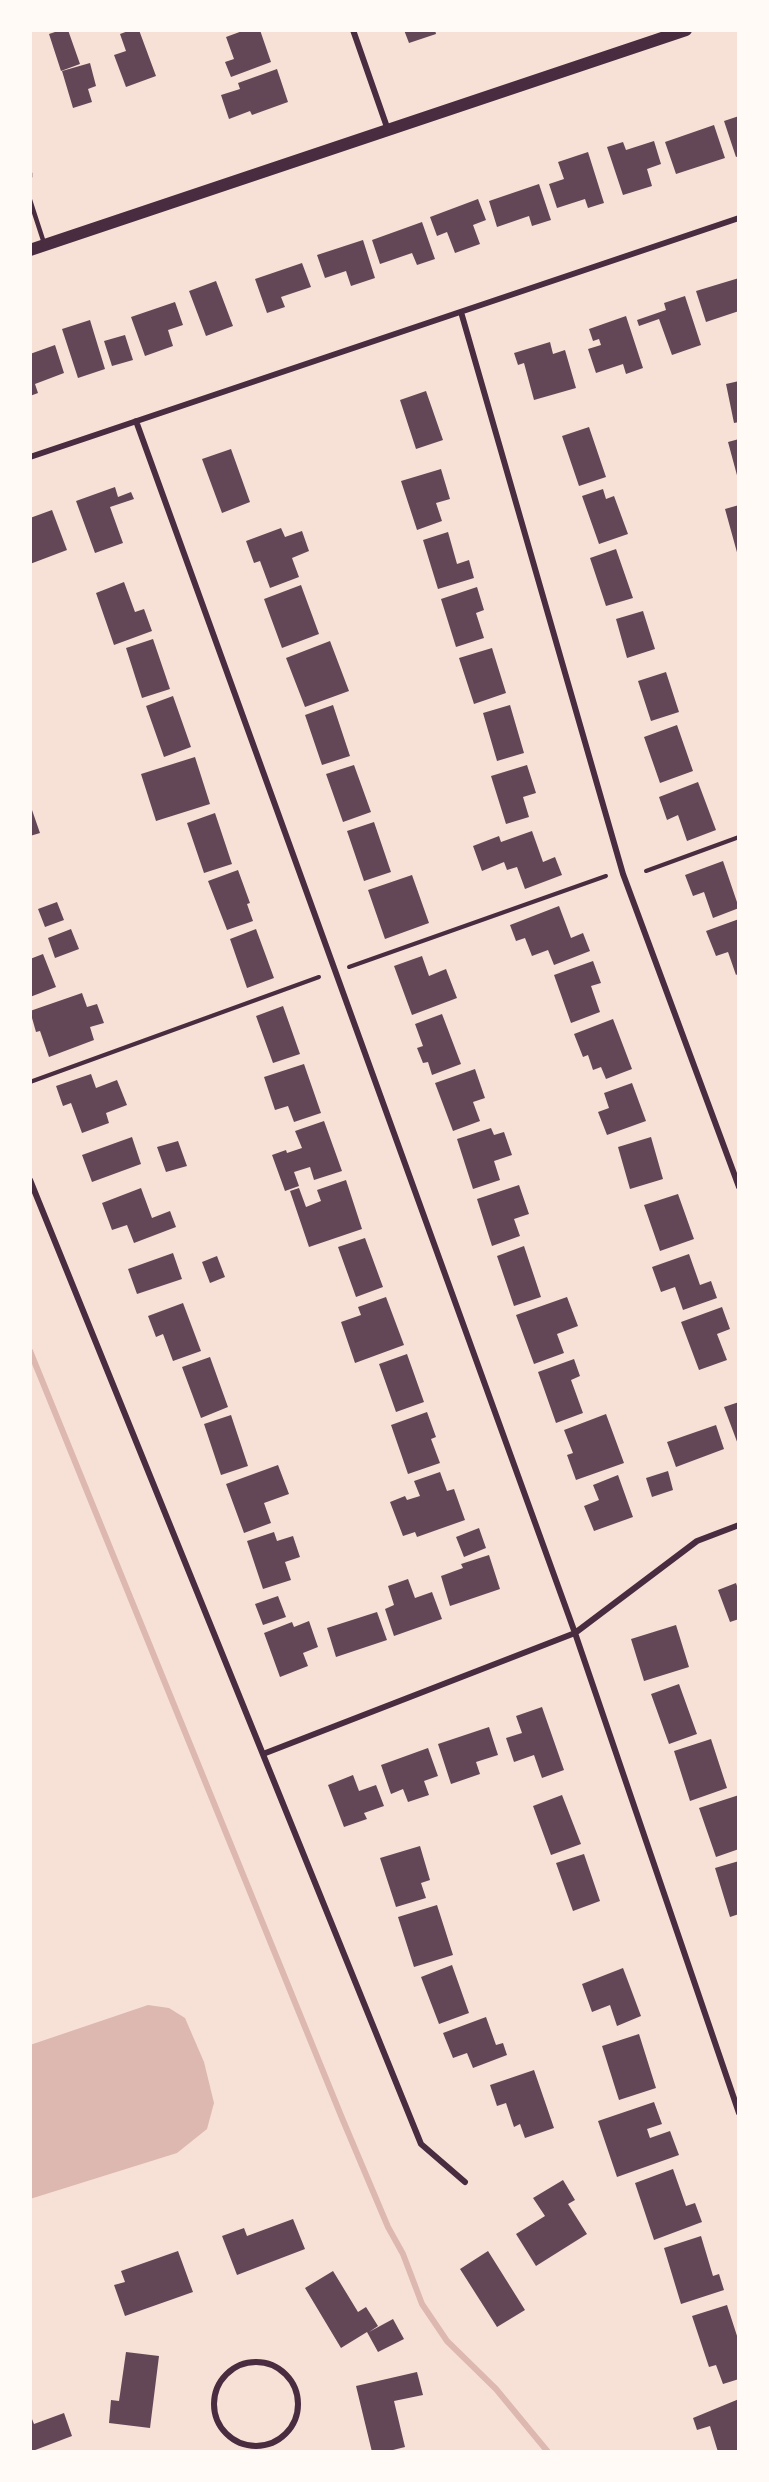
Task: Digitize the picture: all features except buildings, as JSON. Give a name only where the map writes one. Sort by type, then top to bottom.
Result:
[{"type":"main road","points":[[30,250],[686,30]]},
{"type":"street","points":[[353,30],[388,130]]},
{"type":"street","points":[[30,457],[739,218]]},
{"type":"street","points":[[461,312],[623,874],[739,1187]]},
{"type":"street","points":[[136,421],[575,1633],[739,2113]]},
{"type":"street","points":[[30,1180],[422,2144],[465,2182]]},
{"type":"street","points":[[263,1754],[575,1633],[696,1540],[739,1525]]},
{"type":"street","points":[[259,2362],[284,2373],[293,2384],[297,2398],[297,2412],[288,2430],[271,2443],[258,2446],[244,2445],[232,2439],[222,2430],[213,2404],[219,2385],[232,2369],[259,2362]]},
{"type":"street","points":[[271,2443],[274,2452]]},
{"type":"lane","points":[[30,200],[45,246]]},
{"type":"path","points":[[646,871],[739,837]]},
{"type":"path","points":[[349,967],[606,876]]},
{"type":"path","points":[[30,1082],[319,977]]},
{"type":"shaded area","points":[[148,2005],[169,2008],[185,2018],[204,2062],[214,2103],[207,2129],[177,2153],[30,2199],[30,2045]]},
{"type":"waterway","points":[[30,1351],[342,2118],[388,2227],[403,2254],[422,2304],[447,2341],[496,2389],[548,2452]]}]
